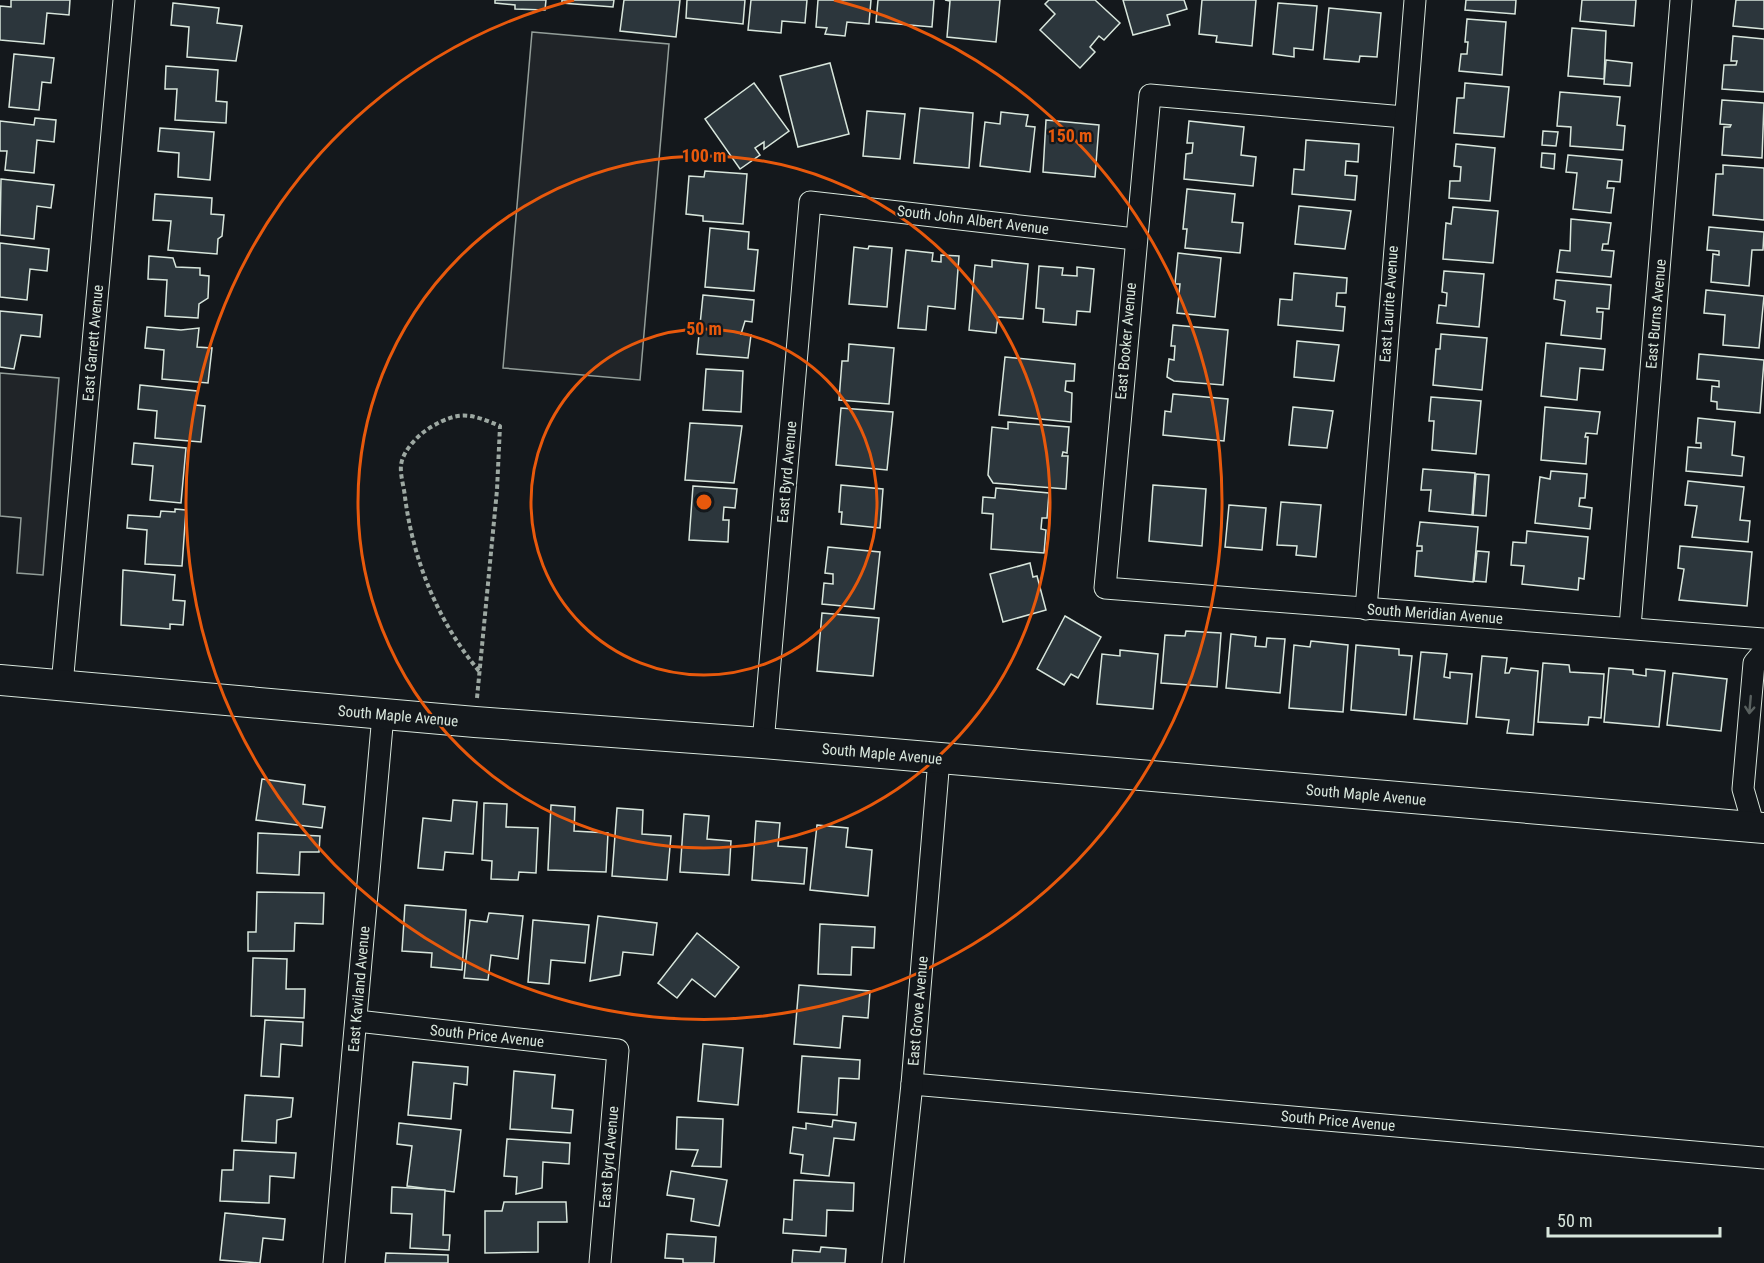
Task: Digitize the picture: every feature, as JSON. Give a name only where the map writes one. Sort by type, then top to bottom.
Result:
[{"type":"main road","name":"South Maple Avenue","points":[[0,680],[475,722],[763,742],[939,759],[1761,821]]},
{"type":"street","name":"East Garrett Avenue","points":[[62,686],[124,0]]},
{"type":"street","name":"East Laurite Avenue","points":[[1366,609],[1415,0]]},
{"type":"street","name":"East Burns Avenue","points":[[1630,627],[1681,0]]},
{"type":"street","name":"East Booker Avenue","points":[[1105,588],[1150,94],[1404,117]]},
{"type":"street","name":"South John Albert Avenue","points":[[810,202],[1135,239]]},
{"type":"street","name":"East Byrd Avenue","points":[[763,742],[810,202]]},
{"type":"street","name":"South Meridian Avenue","points":[[1105,588],[1764,639]]},
{"type":"street","points":[[1761,821],[1743,789],[1754,663],[1764,651]]},
{"type":"street","name":"East Kaviland Avenue","points":[[334,1263],[383,714]]},
{"type":"street","name":"East Grove Avenue","points":[[893,1263],[912,1084],[939,759]]},
{"type":"street","name":"South Price Avenue","points":[[357,1021],[618,1050]]},
{"type":"street","name":"East Byrd Avenue","points":[[600,1263],[618,1050]]},
{"type":"street","name":"South Price Avenue","points":[[912,1084],[1764,1158]]},
{"type":"path","points":[[475,722],[497,490],[500,426],[470,414],[443,420],[418,435],[401,464],[409,530],[440,615],[458,645],[479,671]]},
{"type":"shaded area","points":[[532,32],[669,44],[640,380],[503,368]]},
{"type":"shaded area","points":[[0,373],[59,378],[43,575],[17,573],[21,518],[0,516]]},
{"type":"building","points":[[11,0],[70,0],[69,15],[47,13],[44,44],[0,40],[0,6],[11,7]]},
{"type":"building","points":[[495,0],[546,0],[545,10],[515,9],[515,5],[495,3]]},
{"type":"building","points":[[562,0],[614,0],[613,7],[562,3]]},
{"type":"building","points":[[624,0],[680,0],[676,37],[620,31]]},
{"type":"building","points":[[687,0],[745,0],[743,24],[686,18]]},
{"type":"building","points":[[751,0],[807,0],[805,23],[782,21],[781,33],[748,30]]},
{"type":"building","points":[[818,0],[871,0],[869,24],[847,22],[845,36],[825,34],[827,28],[816,27]]},
{"type":"building","points":[[878,0],[934,0],[932,27],[876,22]]},
{"type":"building","points":[[945,0],[1000,0],[996,42],[947,37],[950,1]]},
{"type":"building","points":[[1049,0],[1095,0],[1120,23],[1104,40],[1099,36],[1090,47],[1095,52],[1080,68],[1040,30],[1055,14],[1045,4]]},
{"type":"building","points":[[1123,0],[1184,0],[1187,9],[1167,15],[1170,25],[1133,35]]},
{"type":"building","points":[[1202,0],[1256,0],[1252,46],[1216,42],[1217,36],[1199,34]]},
{"type":"building","points":[[1466,0],[1516,0],[1515,14],[1465,10]]},
{"type":"building","points":[[1582,0],[1636,0],[1634,26],[1580,21]]},
{"type":"building","points":[[1736,0],[1764,0],[1764,29],[1733,26]]},
{"type":"building","points":[[173,3],[219,8],[217,23],[242,26],[236,61],[187,57],[189,27],[171,25]]},
{"type":"building","points":[[1278,3],[1317,6],[1313,50],[1294,48],[1294,57],[1273,54]]},
{"type":"building","points":[[1329,8],[1381,13],[1377,57],[1360,56],[1359,62],[1324,59]]},
{"type":"building","points":[[1467,19],[1506,22],[1502,75],[1459,71],[1461,54],[1467,54],[1468,42],[1465,42]]},
{"type":"building","points":[[1572,28],[1606,31],[1604,79],[1568,76]]},
{"type":"building","points":[[1733,36],[1764,39],[1764,92],[1722,89],[1724,65],[1736,65],[1737,61],[1731,61]]},
{"type":"building","points":[[14,54],[54,58],[51,83],[42,82],[39,110],[9,107]]},
{"type":"building","points":[[1606,60],[1632,63],[1630,86],[1604,84]]},
{"type":"building","points":[[830,63],[849,134],[798,147],[780,76]]},
{"type":"building","points":[[166,66],[218,70],[216,101],[227,102],[226,123],[175,120],[177,89],[165,89]]},
{"type":"building","points":[[754,83],[789,131],[764,149],[764,142],[755,148],[760,155],[740,169],[705,119]]},
{"type":"building","points":[[1465,83],[1509,87],[1504,137],[1454,133],[1457,98],[1464,98]]},
{"type":"building","points":[[1560,92],[1620,97],[1617,125],[1625,126],[1623,150],[1570,146],[1571,127],[1557,126]]},
{"type":"building","points":[[1722,100],[1764,103],[1762,158],[1722,155],[1724,127],[1731,125],[1720,124]]},
{"type":"building","points":[[920,108],[973,113],[969,168],[914,163]]},
{"type":"building","points":[[867,111],[905,114],[900,159],[863,156]]},
{"type":"building","points":[[1001,112],[1028,115],[1026,126],[1035,127],[1030,172],[980,166],[985,122],[1000,124]]},
{"type":"building","points":[[35,118],[56,120],[54,142],[37,140],[34,173],[5,170],[7,151],[0,151],[0,121],[34,125]]},
{"type":"building","points":[[1046,120],[1099,125],[1095,177],[1043,172]]},
{"type":"building","points":[[1189,121],[1244,127],[1241,155],[1256,157],[1253,186],[1184,179],[1186,154],[1192,153],[1193,143],[1187,143]]},
{"type":"building","points":[[160,128],[214,132],[210,180],[178,177],[179,153],[158,151]]},
{"type":"building","points":[[1543,131],[1558,132],[1556,146],[1542,145]]},
{"type":"building","points":[[1306,140],[1359,144],[1358,162],[1346,161],[1345,175],[1357,176],[1355,200],[1292,194],[1294,169],[1304,170]]},
{"type":"building","points":[[1456,144],[1495,148],[1490,201],[1449,198],[1450,181],[1460,181],[1461,167],[1454,166]]},
{"type":"building","points":[[1542,153],[1555,154],[1554,169],[1541,167]]},
{"type":"building","points":[[1568,155],[1622,160],[1620,182],[1608,181],[1607,188],[1614,188],[1611,213],[1573,209],[1577,173],[1566,172]]},
{"type":"building","points":[[1723,165],[1764,168],[1764,220],[1713,215],[1716,174],[1723,174]]},
{"type":"building","points":[[705,171],[747,174],[743,224],[703,221],[703,216],[686,214],[689,176],[704,177]]},
{"type":"building","points":[[1,179],[54,185],[51,208],[37,206],[34,239],[0,235]]},
{"type":"building","points":[[1187,189],[1235,194],[1232,222],[1243,223],[1240,253],[1185,248],[1187,229],[1183,229]]},
{"type":"building","points":[[155,194],[212,198],[211,214],[224,215],[217,254],[168,250],[171,221],[153,220]]},
{"type":"building","points":[[1299,206],[1351,211],[1345,249],[1295,244]]},
{"type":"building","points":[[1453,207],[1498,211],[1493,263],[1443,259],[1446,223],[1451,224]]},
{"type":"building","points":[[1571,219],[1611,223],[1608,244],[1603,244],[1602,250],[1614,251],[1611,277],[1557,272],[1560,250],[1570,251]]},
{"type":"building","points":[[1709,227],[1764,232],[1763,250],[1752,250],[1749,286],[1711,282],[1713,254],[1719,255],[1719,251],[1707,250]]},
{"type":"building","points":[[710,228],[749,232],[748,249],[758,250],[754,291],[705,287]]},
{"type":"building","points":[[0,243],[49,249],[47,271],[30,269],[27,300],[0,297]]},
{"type":"building","points":[[869,246],[892,248],[887,307],[849,304],[854,247],[868,249]]},
{"type":"building","points":[[906,250],[933,253],[932,261],[941,262],[941,255],[959,256],[955,309],[928,306],[926,330],[898,328]]},
{"type":"building","points":[[1178,253],[1221,258],[1215,317],[1177,313],[1180,284],[1175,284]]},
{"type":"building","points":[[149,256],[173,258],[176,267],[200,268],[200,275],[209,276],[208,298],[199,304],[198,318],[165,316],[167,280],[148,279]]},
{"type":"building","points":[[992,260],[1028,264],[1023,319],[998,317],[996,333],[969,330],[975,265],[992,267]]},
{"type":"building","points":[[1039,266],[1063,268],[1062,275],[1077,276],[1077,267],[1094,269],[1090,312],[1077,311],[1076,325],[1043,322],[1044,309],[1036,308]]},
{"type":"building","points":[[1444,271],[1484,274],[1479,327],[1437,323],[1439,305],[1446,306],[1447,293],[1442,292]]},
{"type":"building","points":[[1294,273],[1347,278],[1346,293],[1337,293],[1336,306],[1345,307],[1343,331],[1278,325],[1280,299],[1292,300]]},
{"type":"building","points":[[1556,280],[1611,285],[1609,309],[1597,308],[1597,312],[1603,312],[1601,339],[1561,335],[1565,301],[1554,299]]},
{"type":"building","points":[[1706,290],[1764,296],[1759,348],[1723,345],[1725,315],[1704,313]]},
{"type":"building","points":[[703,295],[754,300],[752,322],[745,321],[741,334],[751,335],[748,358],[697,354]]},
{"type":"building","points":[[0,311],[42,315],[40,337],[21,335],[14,369],[0,367]]},
{"type":"building","points":[[1173,325],[1228,330],[1223,385],[1174,381],[1167,377],[1169,359],[1174,360],[1175,346],[1171,346]]},
{"type":"building","points":[[147,327],[181,330],[199,328],[197,347],[212,348],[208,383],[162,379],[164,350],[145,348]]},
{"type":"building","points":[[1441,334],[1487,338],[1482,390],[1433,385],[1436,349],[1440,349]]},
{"type":"building","points":[[1297,341],[1339,345],[1334,381],[1294,377]]},
{"type":"building","points":[[1546,343],[1605,349],[1603,370],[1580,368],[1577,400],[1541,396]]},
{"type":"building","points":[[849,344],[894,348],[889,404],[839,400],[842,361],[848,361]]},
{"type":"building","points":[[1699,354],[1764,360],[1760,413],[1717,409],[1717,402],[1711,401],[1712,386],[1719,387],[1719,381],[1697,379]]},
{"type":"building","points":[[1005,357],[1075,364],[1074,381],[1066,381],[1065,391],[1072,393],[1071,422],[999,415]]},
{"type":"building","points":[[706,369],[743,371],[741,412],[703,410]]},
{"type":"building","points":[[140,385],[197,391],[196,405],[205,406],[201,442],[155,438],[157,411],[138,409]]},
{"type":"building","points":[[1173,394],[1228,399],[1224,441],[1163,435],[1165,411],[1171,412]]},
{"type":"building","points":[[1431,397],[1481,401],[1476,454],[1432,450],[1434,421],[1429,421]]},
{"type":"building","points":[[1293,407],[1333,411],[1327,448],[1289,445]]},
{"type":"building","points":[[1545,407],[1600,412],[1597,434],[1586,433],[1585,437],[1588,437],[1586,464],[1541,460]]},
{"type":"building","points":[[841,408],[893,412],[887,470],[836,465]]},
{"type":"building","points":[[1698,418],[1735,422],[1732,455],[1744,457],[1742,476],[1686,471],[1688,447],[1701,448],[1701,443],[1696,443]]},
{"type":"building","points":[[1008,422],[1069,427],[1067,453],[1063,452],[1062,456],[1068,456],[1066,489],[993,483],[988,475],[992,427],[1008,429]]},
{"type":"building","points":[[690,423],[742,426],[734,483],[685,480]]},
{"type":"building","points":[[134,443],[186,448],[181,503],[150,500],[153,466],[132,464]]},
{"type":"building","points":[[1423,469],[1475,473],[1472,515],[1429,511],[1431,490],[1421,490]]},
{"type":"building","points":[[1551,471],[1587,474],[1585,498],[1580,498],[1579,506],[1592,508],[1590,529],[1535,523],[1540,477],[1550,479]]},
{"type":"building","points":[[1476,474],[1489,475],[1486,516],[1473,515]]},
{"type":"building","points":[[1688,481],[1744,487],[1740,520],[1750,521],[1748,542],[1692,537],[1697,506],[1685,505]]},
{"type":"building","points":[[841,485],[883,489],[880,528],[841,524],[842,512],[839,512]]},
{"type":"building","points":[[1153,485],[1206,489],[1202,546],[1149,541]]},
{"type":"building","points":[[693,486],[737,489],[735,508],[724,507],[723,520],[729,520],[728,542],[689,540]]},
{"type":"building","points":[[996,488],[1049,493],[1047,518],[1042,518],[1041,529],[1046,530],[1044,553],[991,549],[993,514],[982,513],[983,497],[995,498]]},
{"type":"building","points":[[1281,502],[1321,505],[1316,557],[1296,555],[1297,546],[1277,545]]},
{"type":"building","points":[[1229,505],[1266,508],[1262,550],[1225,547]]},
{"type":"building","points":[[175,509],[186,510],[182,566],[145,564],[147,530],[127,528],[128,515],[160,517],[161,511],[175,512]]},
{"type":"building","points":[[1420,522],[1478,527],[1473,582],[1415,576],[1417,551],[1422,551],[1422,546],[1417,546]]},
{"type":"building","points":[[1527,531],[1588,537],[1584,579],[1579,578],[1578,590],[1522,584],[1524,566],[1511,565],[1513,542],[1526,543]]},
{"type":"building","points":[[1680,546],[1752,552],[1747,606],[1679,600],[1684,569],[1678,568]]},
{"type":"building","points":[[828,547],[880,552],[874,609],[822,604],[824,583],[833,584],[833,574],[825,573]]},
{"type":"building","points":[[1477,551],[1489,552],[1486,582],[1474,581]]},
{"type":"building","points":[[1030,563],[1033,577],[1037,576],[1046,610],[1003,622],[990,574]]},
{"type":"building","points":[[123,570],[175,575],[173,600],[185,601],[183,625],[170,624],[170,629],[121,625]]},
{"type":"building","points":[[822,613],[879,618],[873,676],[817,671]]},
{"type":"building","points":[[1065,616],[1101,637],[1078,678],[1071,674],[1064,685],[1037,669]]},
{"type":"building","points":[[1186,631],[1221,633],[1217,687],[1161,683],[1165,635],[1185,636]]},
{"type":"building","points":[[1231,634],[1256,637],[1255,646],[1266,647],[1267,638],[1285,639],[1280,693],[1226,688]]},
{"type":"building","points":[[1311,641],[1348,645],[1343,712],[1289,708],[1294,645],[1310,647]]},
{"type":"building","points":[[1356,645],[1399,649],[1399,655],[1412,656],[1406,715],[1351,710]]},
{"type":"building","points":[[1120,650],[1158,654],[1153,709],[1097,704],[1102,654],[1120,656]]},
{"type":"building","points":[[1421,652],[1447,654],[1444,677],[1450,678],[1450,672],[1472,674],[1467,724],[1414,719]]},
{"type":"building","points":[[1482,656],[1507,658],[1505,673],[1509,673],[1511,668],[1538,671],[1533,735],[1507,733],[1509,720],[1476,717]]},
{"type":"building","points":[[1543,663],[1569,665],[1570,672],[1604,674],[1601,718],[1589,717],[1588,725],[1538,722]]},
{"type":"building","points":[[1609,668],[1633,670],[1633,674],[1646,676],[1646,669],[1665,671],[1659,727],[1604,722]]},
{"type":"building","points":[[1673,673],[1727,679],[1721,731],[1667,725]]},
{"type":"building","points":[[262,779],[305,785],[303,804],[325,807],[322,828],[256,820]]},
{"type":"building","points":[[453,800],[477,802],[473,854],[445,852],[443,870],[418,868],[423,818],[451,821]]},
{"type":"building","points":[[484,803],[507,804],[506,827],[538,828],[536,873],[519,872],[518,880],[491,879],[492,861],[482,860]]},
{"type":"building","points":[[551,805],[575,807],[574,831],[608,833],[606,872],[548,870]]},
{"type":"building","points":[[617,808],[643,810],[642,834],[671,836],[667,880],[612,876]]},
{"type":"building","points":[[684,814],[709,816],[707,839],[731,841],[729,875],[680,872]]},
{"type":"building","points":[[756,821],[780,823],[778,846],[807,848],[804,884],[752,880]]},
{"type":"building","points":[[817,825],[848,828],[846,847],[872,850],[868,896],[810,890]]},
{"type":"building","points":[[258,833],[320,836],[319,852],[300,852],[299,875],[257,873]]},
{"type":"building","points":[[257,892],[324,893],[323,924],[295,923],[294,951],[248,951],[248,932],[256,932]]},
{"type":"building","points":[[405,905],[466,910],[462,970],[431,967],[432,953],[402,951]]},
{"type":"building","points":[[489,913],[523,916],[518,959],[491,955],[488,980],[464,978],[470,920],[487,922]]},
{"type":"building","points":[[598,916],[657,923],[653,955],[623,952],[620,975],[590,981]]},
{"type":"building","points":[[533,920],[589,925],[585,963],[551,960],[549,984],[528,982]]},
{"type":"building","points":[[820,924],[875,927],[874,948],[852,947],[851,975],[818,974]]},
{"type":"building","points":[[697,933],[739,967],[715,997],[692,979],[677,998],[658,983]]},
{"type":"building","points":[[253,958],[287,959],[286,989],[305,989],[304,1018],[251,1016]]},
{"type":"building","points":[[799,985],[870,991],[868,1018],[843,1016],[840,1048],[794,1044]]},
{"type":"building","points":[[265,1020],[303,1022],[302,1046],[281,1044],[279,1077],[261,1076]]},
{"type":"building","points":[[703,1044],[743,1048],[738,1105],[698,1101]]},
{"type":"building","points":[[802,1056],[860,1060],[859,1079],[839,1078],[837,1115],[798,1112]]},
{"type":"building","points":[[413,1062],[468,1067],[467,1085],[454,1083],[451,1119],[408,1115]]},
{"type":"building","points":[[514,1071],[555,1075],[552,1108],[573,1110],[571,1133],[510,1129]]},
{"type":"building","points":[[245,1095],[293,1098],[291,1117],[277,1120],[276,1143],[242,1141]]},
{"type":"building","points":[[677,1117],[723,1119],[721,1167],[692,1166],[698,1150],[676,1149]]},
{"type":"building","points":[[833,1120],[856,1123],[854,1140],[834,1138],[829,1176],[801,1173],[803,1155],[790,1153],[793,1127],[806,1129],[806,1123],[832,1127]]},
{"type":"building","points":[[399,1123],[461,1130],[454,1192],[407,1186],[412,1146],[397,1144]]},
{"type":"building","points":[[507,1139],[570,1143],[569,1164],[543,1162],[542,1188],[516,1194],[517,1177],[504,1176]]},
{"type":"building","points":[[234,1150],[296,1153],[294,1178],[270,1176],[269,1203],[220,1201],[222,1170],[233,1170]]},
{"type":"building","points":[[671,1171],[727,1180],[719,1226],[691,1221],[694,1199],[667,1195]]},
{"type":"building","points":[[794,1180],[854,1183],[853,1211],[827,1210],[826,1236],[783,1233],[784,1219],[792,1220]]},
{"type":"building","points":[[392,1187],[445,1190],[443,1235],[450,1235],[449,1250],[410,1248],[412,1214],[391,1213]]},
{"type":"building","points":[[504,1202],[566,1202],[567,1222],[538,1222],[538,1252],[485,1253],[485,1211],[502,1211]]},
{"type":"building","points":[[225,1213],[285,1219],[283,1240],[263,1238],[260,1263],[220,1260]]},
{"type":"building","points":[[667,1234],[716,1237],[714,1263],[683,1263],[683,1259],[665,1258]]},
{"type":"building","points":[[821,1247],[846,1249],[845,1263],[792,1263],[793,1250],[820,1252]]},
{"type":"building","points":[[386,1253],[448,1255],[448,1263],[385,1263]]}]
